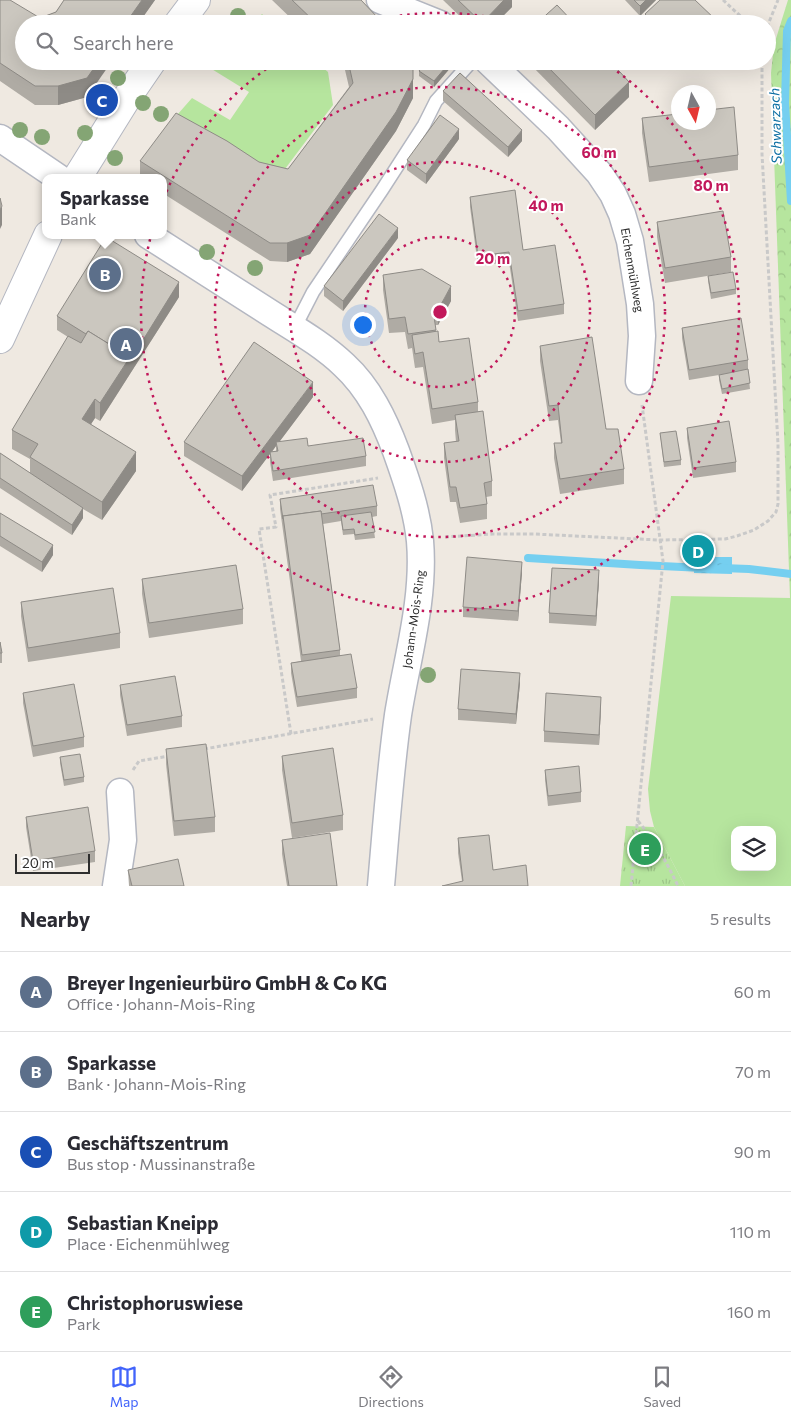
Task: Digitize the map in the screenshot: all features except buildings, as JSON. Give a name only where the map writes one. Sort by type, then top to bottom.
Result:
[{"type":"street","points":[[185,15],[196,0]]},
{"type":"street","points":[[380,0],[418,15]]},
{"type":"street","points":[[79,174],[146,70]]},
{"type":"street","name":"Eichenmühlweg","points":[[497,70],[558,128],[599,173],[614,194],[630,242],[640,304],[642,344],[639,381]]},
{"type":"street","points":[[0,138],[53,174]]},
{"type":"street","points":[[0,339],[46,239]]},
{"type":"street","name":"Johann-Mois-Ring","points":[[154,239],[314,341],[343,364],[366,389],[379,410],[404,473],[412,498],[419,539],[419,593],[398,715],[381,886]]},
{"type":"street","points":[[116,886],[123,840],[120,792]]},
{"type":"lane","points":[[294,329],[313,292],[424,125],[436,101],[464,70]]},
{"type":"path","points":[[723,0],[739,15]]},
{"type":"path","points":[[772,15],[778,0]]},
{"type":"path","points":[[419,539],[483,534],[526,534],[659,540],[710,540],[737,536],[754,530],[776,512],[778,504],[778,444],[762,154],[762,70]]},
{"type":"path","points":[[632,886],[663,560],[639,381]]},
{"type":"path","points":[[290,734],[259,529],[276,527],[270,495],[404,473]]},
{"type":"path","points":[[710,540],[710,556]]},
{"type":"path","points":[[196,751],[398,715]]},
{"type":"path","points":[[120,792],[139,761],[177,754]]},
{"type":"path","points":[[638,821],[649,834],[678,886]]},
{"type":"green space","points":[[788,0],[791,0],[791,598],[771,73],[771,70],[776,70],[776,39]]},
{"type":"green space","points":[[213,70],[326,70],[328,72],[333,105],[276,181],[170,123],[192,98],[230,120],[249,92]]},
{"type":"green space","points":[[671,596],[791,598],[791,886],[685,886],[654,827],[648,789]]},
{"type":"green space","points":[[626,826],[654,827],[685,886],[620,886]]},
{"type":"water","points":[[694,557],[732,557],[732,574],[694,573]]},
{"type":"waterway","name":"Schwarzach","points":[[791,21],[787,31],[785,103],[791,201]]},
{"type":"waterway","points":[[528,558],[703,568]]},
{"type":"waterway","points":[[722,568],[791,574]]},
{"type":"place","name":"Geschäftszentrum","points":[[102,100]]},
{"type":"place","name":"Sparkasse","points":[[105,274]]},
{"type":"place","name":"Breyer Ingenieurbüro GmbH & Co KG","points":[[126,344]]},
{"type":"place","name":"Sebastian Kneipp","points":[[698,551]]},
{"type":"place","name":"Christophoruswiese","points":[[645,849]]}]
